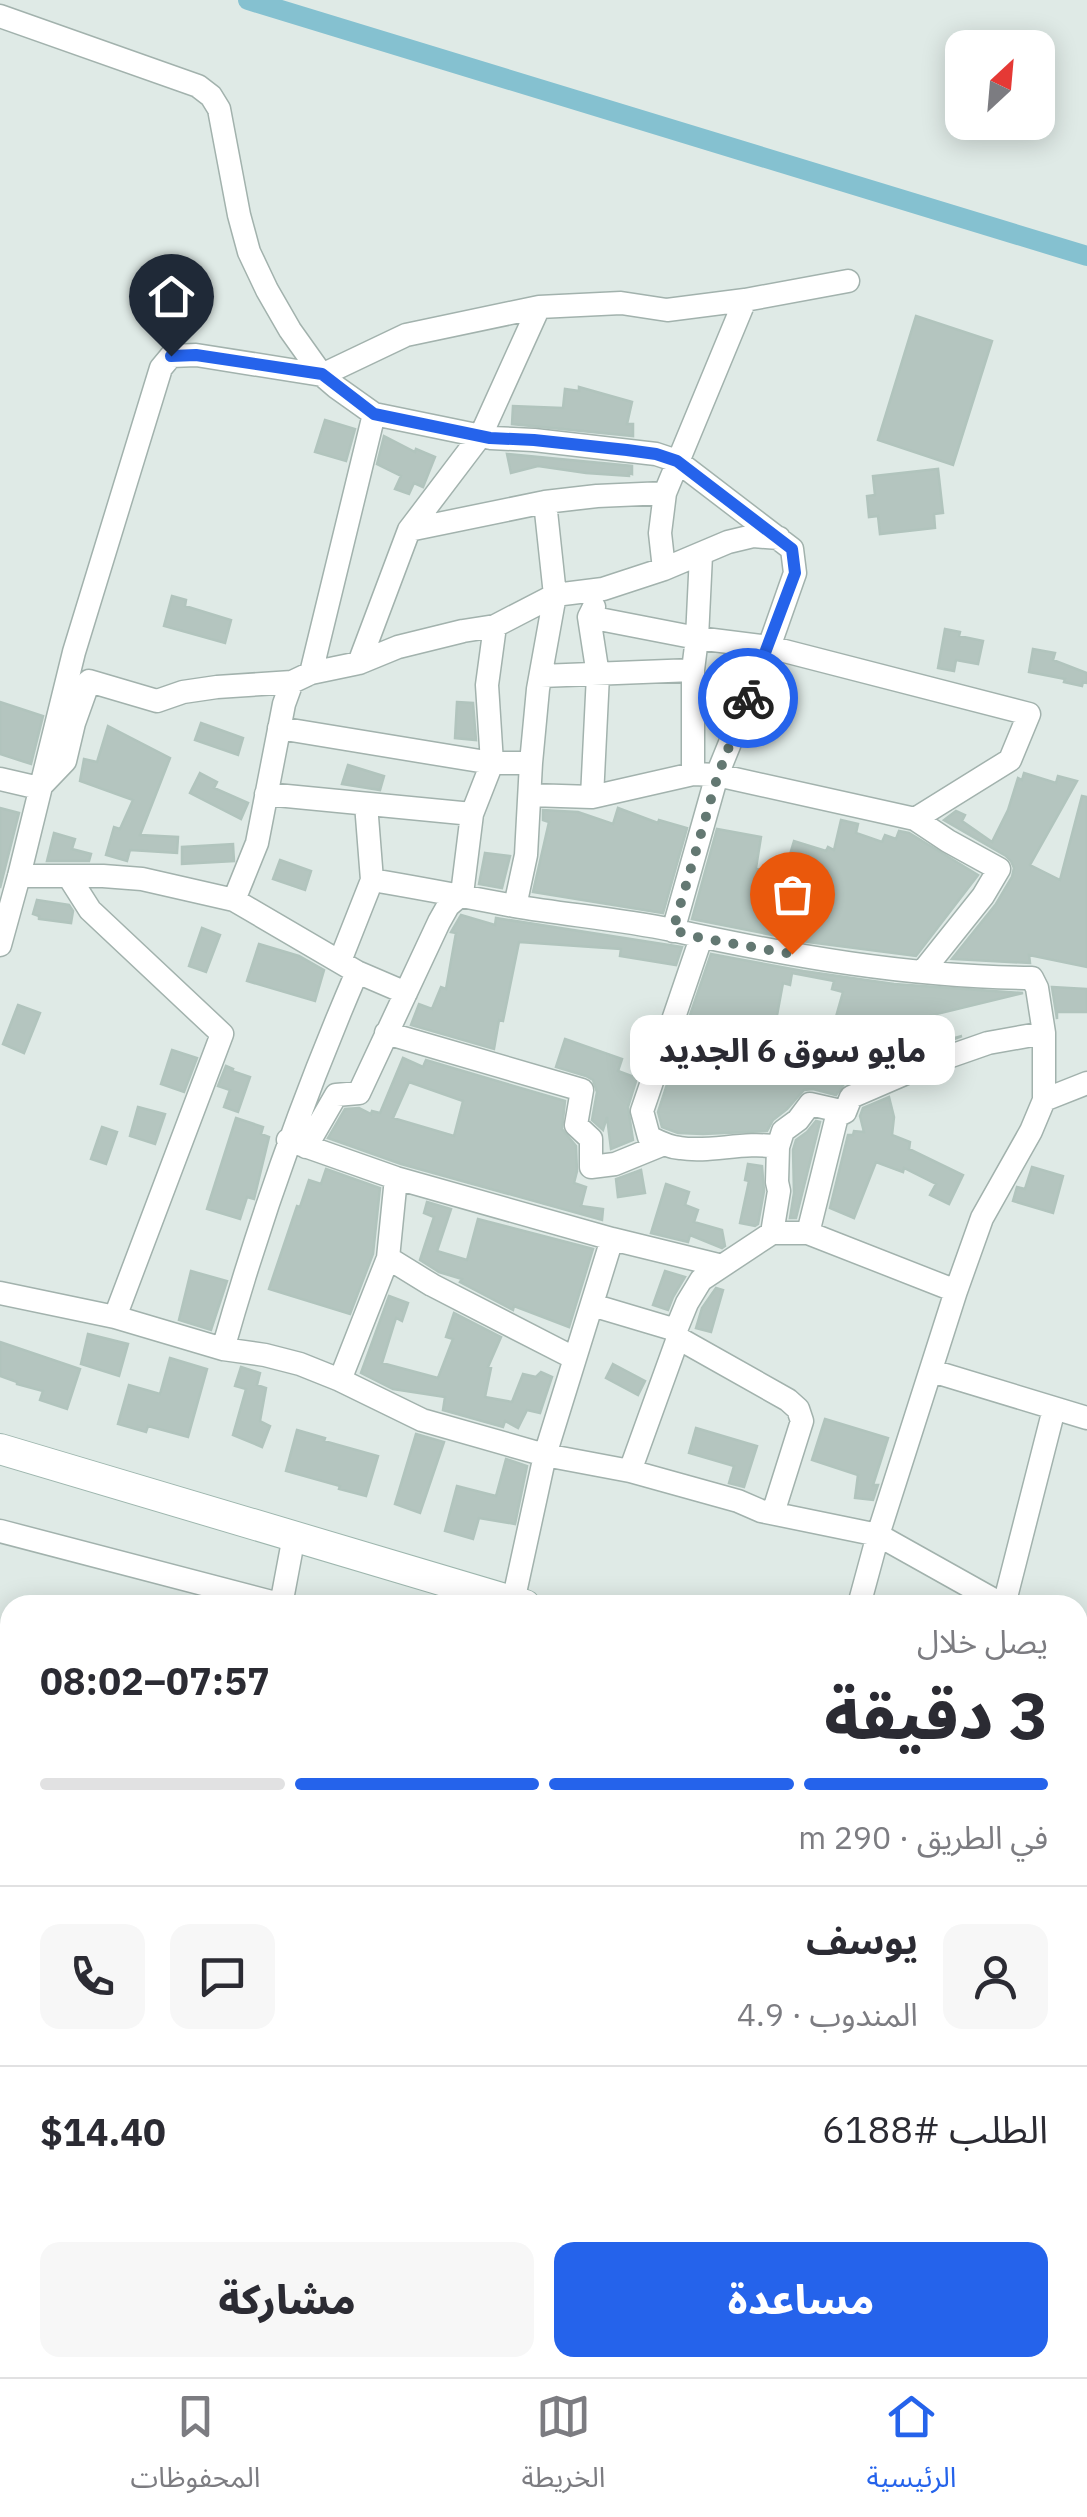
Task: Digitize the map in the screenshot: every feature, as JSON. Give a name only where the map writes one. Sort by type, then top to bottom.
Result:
[{"type":"street","points":[[0,16],[198,86],[211,96],[219,108],[249,252],[266,290],[322,374],[374,414],[481,435],[656,454],[677,461],[792,549],[795,573],[718,775],[673,930]]},
{"type":"street","points":[[0,945],[74,652],[162,368],[171,356],[196,355],[322,374],[406,335],[539,308],[621,303],[667,310],[848,281]]},
{"type":"street","points":[[664,569],[660,533],[664,493],[745,300]]},
{"type":"street","points":[[360,663],[410,530],[481,435],[539,308]]},
{"type":"street","points":[[234,900],[256,843],[279,728],[302,678],[374,414]]},
{"type":"street","points":[[410,530],[545,502],[664,493]]},
{"type":"street","points":[[515,906],[526,855],[540,676],[554,595],[545,502]]},
{"type":"street","points":[[39,788],[65,760],[89,680],[157,701],[183,692],[302,678],[360,663],[398,647],[495,626],[554,595],[603,588],[664,569],[728,542],[752,536],[780,538]]},
{"type":"street","points":[[693,774],[692,670],[700,555]]},
{"type":"street","points":[[592,797],[598,675],[589,617],[603,588]]},
{"type":"street","points":[[589,617],[769,647],[1028,714],[1010,760],[916,819]]},
{"type":"street","points":[[297,1144],[336,1095],[359,1093],[438,922],[462,894],[472,814],[492,762],[487,686],[495,626]]},
{"type":"street","points":[[540,676],[692,670]]},
{"type":"street","points":[[279,728],[492,762],[531,763]]},
{"type":"street","points":[[530,795],[592,797],[693,774],[718,775],[916,819],[999,869],[922,972]]},
{"type":"street","points":[[0,779],[39,788]]},
{"type":"street","points":[[266,794],[472,814]]},
{"type":"street","points":[[222,1349],[251,1249],[297,1144],[372,880],[366,804]]},
{"type":"street","points":[[20,876],[142,879],[234,900],[349,966],[406,993]]},
{"type":"street","points":[[68,877],[90,910],[222,1034],[116,1316]]},
{"type":"street","points":[[372,880],[515,906],[598,916],[868,967],[1032,978],[1044,1033],[1044,1100],[982,1218],[862,1595]]},
{"type":"street","points":[[701,938],[642,1111],[649,1137],[683,1149],[758,1143],[778,1146]]},
{"type":"street","points":[[386,1032],[582,1090],[576,1125],[591,1139],[591,1166],[615,1164],[664,1144]]},
{"type":"street","points":[[808,1233],[838,1116],[845,1112],[851,1096],[988,1043],[1044,1033]]},
{"type":"street","points":[[1044,1100],[1087,1082]]},
{"type":"street","points":[[772,1234],[779,1192],[778,1146],[783,1130],[798,1120],[810,1104],[845,1112]]},
{"type":"street","points":[[297,1144],[396,1178],[612,1240],[722,1266]]},
{"type":"street","points":[[340,1380],[388,1258],[396,1178]]},
{"type":"street","points":[[630,1470],[687,1304],[701,1280],[772,1234],[808,1233],[956,1291]]},
{"type":"street","points":[[520,1595],[545,1455],[612,1240]]},
{"type":"street","points":[[388,1258],[574,1358]]},
{"type":"street","points":[[0,1293],[116,1316],[222,1349],[300,1364],[422,1420],[545,1455],[630,1470],[738,1501],[750,1508],[878,1535],[986,1595]]},
{"type":"street","points":[[592,1304],[676,1334],[798,1409],[802,1421],[773,1513]]},
{"type":"street","points":[[932,1370],[1087,1418]]},
{"type":"street","points":[[1007,1595],[1054,1409]]},
{"type":"street","points":[[0,1449],[492,1595]]},
{"type":"street","points":[[0,1531],[244,1595]]},
{"type":"street","points":[[284,1595],[294,1536]]},
{"type":"building","points":[[916,316],[992,341],[953,465],[878,440]]},
{"type":"building","points":[[579,387],[632,402],[627,424],[633,424],[633,436],[512,424],[513,406],[563,408],[565,389],[579,391]]},
{"type":"building","points":[[325,420],[355,429],[346,461],[315,452]]},
{"type":"building","points":[[384,436],[435,457],[423,487],[414,483],[409,494],[395,489],[401,476],[377,464]]},
{"type":"building","points":[[507,454],[632,466],[632,474],[538,466],[511,473]]},
{"type":"building","points":[[938,469],[943,513],[934,514],[935,528],[880,534],[878,516],[869,517],[867,496],[875,495],[873,476]]},
{"type":"building","points":[[172,596],[186,600],[185,606],[231,620],[225,643],[164,626]]},
{"type":"building","points":[[945,629],[983,641],[978,664],[956,660],[954,671],[938,668]]},
{"type":"building","points":[[1033,649],[1055,653],[1053,660],[1087,673],[1087,683],[1082,686],[1029,672]]},
{"type":"building","points":[[0,702],[43,716],[31,764],[0,754]]},
{"type":"building","points":[[457,702],[473,703],[476,740],[455,738]]},
{"type":"building","points":[[201,723],[243,738],[238,755],[195,740]]},
{"type":"building","points":[[108,726],[170,758],[140,835],[178,837],[177,853],[130,850],[127,861],[106,855],[114,827],[120,829],[133,800],[80,781],[84,759],[97,762]]},
{"type":"building","points":[[348,765],[384,776],[380,790],[342,784]]},
{"type":"building","points":[[200,773],[217,782],[214,788],[248,803],[241,819],[190,793]]},
{"type":"building","points":[[1024,773],[1056,783],[1058,776],[1077,781],[1030,865],[1060,880],[1082,796],[1087,797],[1087,967],[1029,955],[1030,963],[952,959],[996,904],[1014,868],[1006,856],[944,820],[956,811],[965,815],[962,821],[992,842],[1018,778],[1022,780]]},
{"type":"building","points":[[0,808],[19,813],[0,888]]},
{"type":"building","points":[[618,808],[658,823],[659,820],[687,828],[663,913],[533,892],[549,822],[543,820],[543,810],[578,812],[613,824]]},
{"type":"building","points":[[841,820],[858,824],[856,833],[882,842],[885,835],[896,839],[899,831],[909,833],[978,875],[916,956],[808,942],[692,919],[717,829],[761,837],[756,868],[783,878],[794,841],[834,850]]},
{"type":"building","points":[[54,833],[75,839],[72,849],[91,854],[89,861],[47,861]]},
{"type":"building","points":[[233,844],[234,861],[182,864],[182,847]]},
{"type":"building","points":[[485,853],[510,856],[502,888],[479,884]]},
{"type":"building","points":[[280,860],[311,871],[305,890],[273,879]]},
{"type":"building","points":[[37,900],[69,905],[73,911],[71,923],[39,919],[33,914]]},
{"type":"building","points":[[461,915],[495,925],[496,918],[682,947],[676,965],[620,956],[621,949],[519,942],[494,1049],[411,1025],[419,1004],[432,1009],[441,987],[446,989],[456,933],[451,932]]},
{"type":"building","points":[[202,928],[220,935],[206,972],[189,966]]},
{"type":"building","points":[[259,944],[299,956],[324,970],[315,1001],[247,981]]},
{"type":"building","points":[[711,954],[894,984],[1023,993],[912,1020],[921,1047],[962,1036],[901,1059],[900,1052],[846,1066],[858,1077],[844,1084],[836,1095],[804,1090],[767,1131],[703,1134],[678,1133],[662,1127],[658,1112],[672,1069],[696,1076],[703,1049],[720,1054],[729,1024],[690,1015]],"holes":[[[792,973],[834,981],[832,989],[843,992],[830,1038],[775,1026],[783,983],[790,985]]]},
{"type":"building","points":[[1052,987],[1087,989],[1087,1012],[1057,1012],[1057,1019]]},
{"type":"building","points":[[18,1005],[40,1013],[24,1053],[3,1044]]},
{"type":"building","points":[[565,1039],[622,1059],[618,1071],[637,1078],[628,1107],[633,1140],[611,1149],[607,1117],[603,1130],[592,1120],[597,1092],[593,1080],[556,1067]]},
{"type":"building","points":[[172,1050],[197,1058],[184,1092],[161,1084]]},
{"type":"building","points":[[403,1058],[423,1067],[426,1060],[565,1101],[562,1129],[576,1146],[574,1183],[586,1187],[581,1206],[603,1209],[602,1220],[401,1164],[328,1138],[345,1109],[380,1113]],"holes":[[[409,1082],[463,1101],[454,1136],[393,1118]]]},
{"type":"building","points":[[226,1066],[250,1077],[238,1112],[224,1107],[230,1090],[218,1086]]},
{"type":"building","points":[[889,1097],[894,1117],[892,1135],[910,1142],[909,1149],[963,1175],[949,1204],[930,1195],[936,1184],[904,1168],[903,1172],[876,1162],[854,1218],[830,1208],[848,1135],[864,1132],[860,1116],[863,1108]]},
{"type":"building","points":[[138,1107],[165,1114],[155,1144],[130,1136]]},
{"type":"building","points":[[236,1118],[263,1127],[261,1134],[269,1137],[254,1199],[247,1197],[240,1219],[207,1209]]},
{"type":"building","points":[[816,1121],[820,1122],[796,1218],[790,1218],[793,1150],[796,1140]]},
{"type":"building","points":[[102,1127],[117,1132],[106,1164],[91,1159]]},
{"type":"building","points":[[748,1164],[762,1166],[764,1191],[755,1226],[740,1223],[749,1181],[745,1180]]},
{"type":"building","points":[[1032,1167],[1063,1176],[1053,1213],[1013,1201],[1017,1187],[1025,1189]]},
{"type":"building","points":[[326,1169],[380,1188],[373,1254],[350,1314],[269,1289],[309,1180],[321,1184]]},
{"type":"building","points":[[641,1170],[645,1193],[618,1197],[616,1179]]},
{"type":"building","points":[[666,1184],[689,1192],[685,1205],[698,1210],[694,1222],[722,1230],[725,1246],[690,1235],[688,1242],[651,1233]]},
{"type":"building","points":[[427,1202],[451,1209],[437,1251],[467,1260],[478,1219],[593,1249],[569,1327],[514,1306],[513,1310],[460,1282],[462,1279],[439,1272],[420,1260],[434,1217],[424,1213]]},
{"type":"building","points":[[191,1271],[227,1281],[211,1330],[179,1320]]},
{"type":"building","points":[[665,1271],[685,1277],[668,1310],[653,1305]]},
{"type":"building","points":[[716,1288],[723,1290],[711,1332],[696,1328],[702,1308]]},
{"type":"building","points":[[389,1296],[408,1303],[402,1321],[396,1318],[382,1363],[438,1378],[453,1339],[446,1337],[454,1313],[501,1337],[488,1367],[491,1368],[485,1397],[512,1402],[523,1374],[536,1377],[541,1372],[552,1377],[540,1413],[527,1410],[518,1428],[505,1421],[503,1427],[443,1410],[445,1397],[393,1389],[361,1373]]},
{"type":"building","points":[[88,1334],[128,1344],[119,1376],[81,1364]]},
{"type":"building","points":[[0,1342],[80,1369],[67,1409],[40,1400],[43,1391],[0,1376]]},
{"type":"building","points":[[170,1358],[207,1369],[188,1437],[148,1426],[146,1432],[118,1424],[129,1385],[160,1394]]},
{"type":"building","points":[[613,1364],[645,1381],[638,1395],[606,1378]]},
{"type":"building","points":[[241,1367],[260,1373],[257,1385],[266,1388],[260,1421],[270,1426],[262,1447],[233,1435],[246,1389],[235,1386]]},
{"type":"building","points":[[825,1419],[888,1438],[873,1485],[878,1485],[873,1500],[855,1498],[858,1475],[812,1460]]},
{"type":"building","points":[[696,1428],[757,1446],[744,1487],[729,1483],[734,1466],[689,1453]]},
{"type":"building","points":[[297,1430],[378,1456],[366,1496],[286,1471]]},
{"type":"building","points":[[416,1434],[444,1442],[420,1513],[395,1504]]},
{"type":"building","points":[[506,1459],[527,1466],[515,1524],[479,1518],[473,1539],[445,1531],[457,1486],[496,1496]]},
{"type":"waterway","points":[[248,0],[1087,256]]},
{"type":"way so far","points":[[748,698],[718,775],[673,930],[792,954]]},
{"type":"place","name":"مايو سوق 6 الجديد","points":[[792,954]]},
{"type":"route","points":[[171,356],[196,355],[322,374],[374,414],[490,438],[627,450],[677,461],[792,549],[795,573],[748,698]]}]
